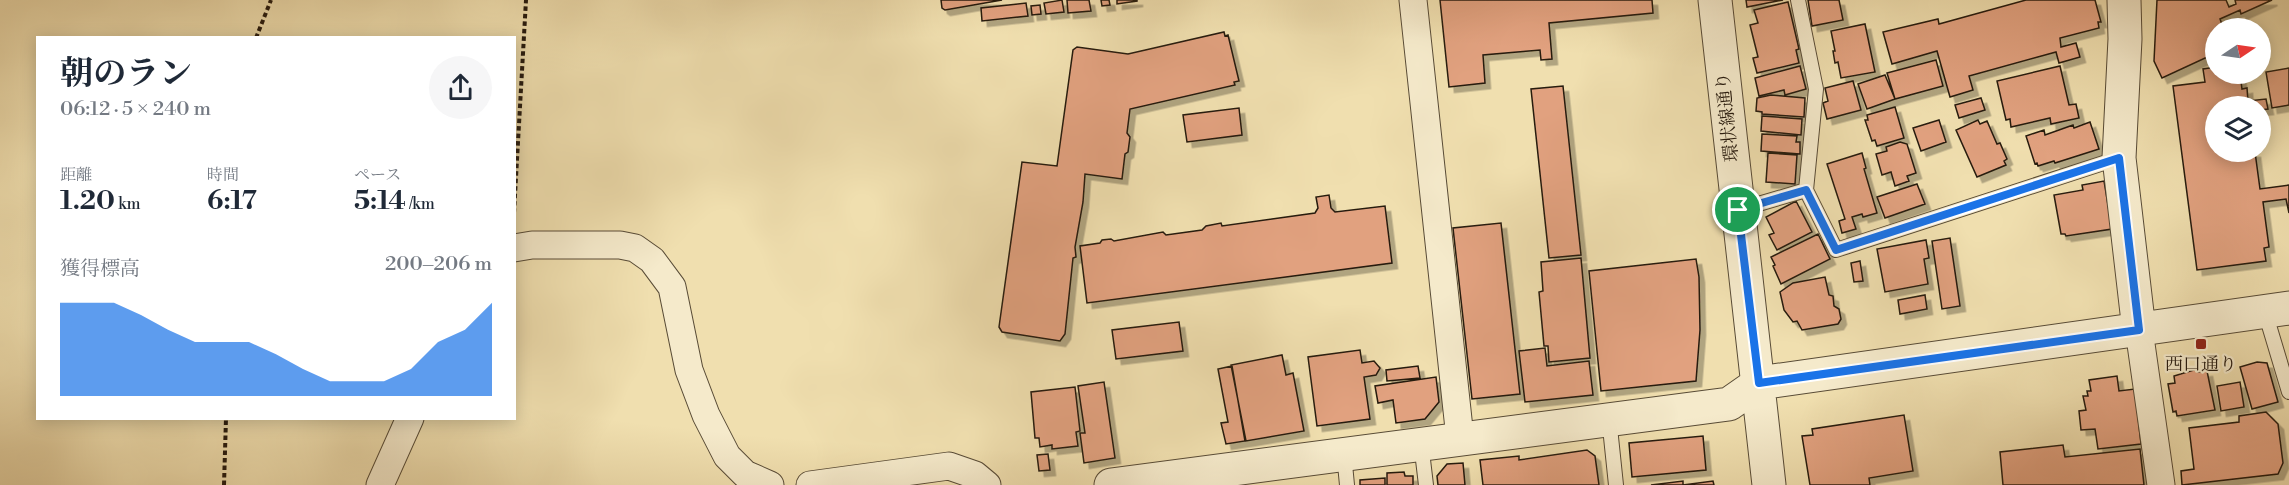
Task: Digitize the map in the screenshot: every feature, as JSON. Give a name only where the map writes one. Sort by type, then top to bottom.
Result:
[{"type":"street","points":[[1413,0],[1460,438]]},
{"type":"street","name":"環状線通り","points":[[1715,0],[1769,485]]},
{"type":"street","points":[[2124,0],[2125,39],[2119,158],[2139,330],[2161,485]]},
{"type":"street","points":[[516,248],[532,245],[620,245],[635,248],[652,260],[672,287],[689,370],[706,415],[727,456],[745,474],[763,484],[770,485]]},
{"type":"street","points":[[1111,485],[1262,470],[1346,469],[1421,444],[1729,404],[1759,383],[2277,310]]},
{"type":"street","points":[[380,485],[409,420]]},
{"type":"street","points":[[810,485],[949,466],[975,475],[987,485]]},
{"type":"lane","points":[[1798,0],[1816,89],[1806,190],[1836,250],[2119,158]]},
{"type":"lane","points":[[1738,210],[1806,190]]},
{"type":"lane","points":[[2277,310],[2289,393]]},
{"type":"lane","points":[[1609,418],[1616,485]]},
{"type":"lane","points":[[1421,444],[1426,485]]},
{"type":"path","points":[[257,36],[271,0]]},
{"type":"path","points":[[516,178],[526,0]]},
{"type":"path","points":[[224,485],[226,420]]},
{"type":"building","points":[[941,0],[1002,0],[945,10],[942,8]]},
{"type":"building","points":[[1062,0],[1064,12],[1046,14],[1044,3]]},
{"type":"building","points":[[1067,0],[1089,0],[1091,11],[1068,13]]},
{"type":"building","points":[[1101,0],[1109,0],[1110,5],[1102,6]]},
{"type":"building","points":[[1117,0],[1137,0],[1137,1],[1117,4]]},
{"type":"building","points":[[1440,0],[1652,0],[1653,13],[1549,23],[1552,59],[1541,60],[1540,50],[1483,55],[1485,83],[1449,87]]},
{"type":"building","points":[[1746,0],[1783,0],[1747,7]]},
{"type":"building","points":[[1808,0],[1839,0],[1843,20],[1812,26]]},
{"type":"building","points":[[2026,0],[2095,0],[2101,22],[2098,22],[2099,28],[2060,38],[2061,47],[2076,43],[2080,57],[2059,63],[2056,52],[1969,76],[1973,90],[1950,97],[1937,51],[1892,64],[1883,32],[1938,19],[1939,24]]},
{"type":"building","points":[[2157,0],[2226,0],[2229,7],[2236,4],[2235,0],[2272,0],[2241,14],[2240,10],[2222,18],[2205,18],[2205,58],[2162,78],[2154,61]]},
{"type":"building","points":[[1788,2],[1799,49],[1796,50],[1799,63],[1757,73],[1753,58],[1758,57],[1750,25],[1758,23],[1754,10]]},
{"type":"building","points":[[1026,3],[1028,16],[982,21],[981,8]]},
{"type":"building","points":[[1040,5],[1041,14],[1032,15],[1031,6]]},
{"type":"building","points":[[1865,24],[1875,72],[1841,78],[1838,62],[1835,63],[1831,31]]},
{"type":"building","points":[[1224,32],[1225,36],[1228,35],[1239,81],[1234,82],[1235,85],[1130,109],[1127,133],[1130,137],[1122,179],[1085,174],[1065,334],[1060,341],[1002,332],[999,327],[1022,162],[1057,166],[1073,50],[1077,47],[1128,54]]},
{"type":"building","points":[[1936,60],[1943,86],[1895,99],[1887,73]]},
{"type":"building","points":[[1800,66],[1806,89],[1785,95],[1784,90],[1759,96],[1755,78]]},
{"type":"building","points":[[2060,66],[2069,105],[2076,104],[2079,118],[2051,124],[2050,118],[2011,127],[2010,119],[2006,120],[1997,81]]},
{"type":"building","points":[[2289,68],[2289,105],[2272,108],[2268,84],[2271,84],[2271,71]]},
{"type":"building","points":[[1885,75],[1895,99],[1867,109],[1858,84]]},
{"type":"building","points":[[1853,81],[1861,110],[1827,119],[1823,103],[1828,101],[1825,88]]},
{"type":"building","points":[[2205,82],[2205,84],[2241,84],[2242,89],[2247,88],[2248,96],[2205,96],[2205,162],[2256,162],[2260,189],[2289,185],[2289,213],[2286,199],[2263,202],[2269,247],[2264,248],[2266,261],[2197,270],[2173,86]]},
{"type":"building","points":[[1563,86],[1581,255],[1549,258],[1531,89]]},
{"type":"building","points":[[1771,95],[1805,98],[1804,117],[1762,114],[1756,111],[1757,98]]},
{"type":"building","points":[[1981,98],[1985,110],[1959,118],[1955,105]]},
{"type":"building","points":[[1895,107],[1904,138],[1877,146],[1875,140],[1872,141],[1865,120],[1868,120],[1867,115]]},
{"type":"building","points":[[1239,108],[1242,135],[1187,142],[1183,115]]},
{"type":"building","points":[[1762,116],[1802,119],[1801,135],[1761,131]]},
{"type":"building","points":[[1939,120],[1946,142],[1921,151],[1913,128]]},
{"type":"building","points":[[1978,120],[1980,124],[1987,121],[1997,144],[2000,143],[2007,159],[2004,161],[2006,165],[1977,177],[1956,130]]},
{"type":"building","points":[[2090,122],[2099,149],[2055,163],[2054,161],[2038,166],[2037,163],[2035,164],[2026,136],[2044,130],[2045,135],[2073,125],[2074,128]]},
{"type":"building","points":[[1762,134],[1797,136],[1796,142],[1800,142],[1800,154],[1761,151]]},
{"type":"building","points":[[1900,142],[1907,144],[1916,173],[1907,176],[1909,181],[1895,186],[1891,172],[1882,175],[1876,154],[1887,151],[1886,147]]},
{"type":"building","points":[[1768,153],[1797,155],[1795,184],[1766,182]]},
{"type":"building","points":[[1862,153],[1866,168],[1864,169],[1877,213],[1852,217],[1856,229],[1842,233],[1839,221],[1845,219],[1827,164]]},
{"type":"building","points":[[2104,181],[2112,229],[2066,236],[2061,234],[2054,195],[2083,190],[2082,185]]},
{"type":"building","points":[[1917,184],[1925,204],[1885,218],[1877,197]]},
{"type":"building","points":[[1329,195],[1331,208],[1335,212],[1385,206],[1392,263],[1087,303],[1080,246],[1100,243],[1102,240],[1114,241],[1163,232],[1166,235],[1202,230],[1206,226],[1221,223],[1222,226],[1315,213],[1318,208],[1316,197]]},
{"type":"building","points":[[1796,201],[1812,232],[1777,250],[1769,235],[1774,233],[1766,217]]},
{"type":"building","points":[[1501,223],[1520,394],[1472,399],[1453,228]]},
{"type":"building","points":[[1818,234],[1830,259],[1781,284],[1771,257]]},
{"type":"building","points":[[1950,238],[1960,306],[1942,309],[1932,241]]},
{"type":"building","points":[[1926,240],[1929,258],[1924,259],[1928,284],[1885,292],[1877,249]]},
{"type":"building","points":[[1581,258],[1590,358],[1549,362],[1548,346],[1544,346],[1539,292],[1543,291],[1541,262]]},
{"type":"building","points":[[1696,259],[1699,277],[1700,330],[1696,381],[1601,391],[1589,271]]},
{"type":"building","points":[[1860,261],[1863,281],[1854,282],[1851,263]]},
{"type":"building","points":[[1825,277],[1829,295],[1833,296],[1834,306],[1839,309],[1841,319],[1838,324],[1802,330],[1797,321],[1793,322],[1784,310],[1780,292],[1793,283]]},
{"type":"building","points":[[1925,295],[1927,309],[1900,314],[1898,300]]},
{"type":"building","points":[[1179,322],[1183,351],[1116,359],[1112,330]]},
{"type":"building","points":[[1545,348],[1547,366],[1589,361],[1593,395],[1525,402],[1519,351]]},
{"type":"building","points":[[1360,350],[1362,363],[1374,361],[1380,368],[1376,375],[1364,377],[1370,419],[1317,426],[1308,357]]},
{"type":"building","points":[[1282,355],[1286,375],[1293,373],[1304,431],[1246,441],[1231,365]]},
{"type":"building","points":[[2257,362],[2267,363],[2278,402],[2252,409],[2240,367]]},
{"type":"building","points":[[1232,366],[1245,441],[1226,444],[1221,423],[1228,422],[1218,369]]},
{"type":"building","points":[[1418,366],[1420,378],[1387,381],[1386,370]]},
{"type":"building","points":[[2197,369],[2198,372],[2207,371],[2215,410],[2177,416],[2176,411],[2173,412],[2168,384],[2175,383],[2174,376]]},
{"type":"building","points":[[2117,376],[2119,391],[2135,389],[2141,444],[2098,449],[2095,429],[2081,430],[2079,411],[2086,410],[2083,396],[2088,396],[2087,391],[2091,391],[2089,380]]},
{"type":"building","points":[[1436,377],[1439,402],[1425,419],[1396,423],[1393,400],[1378,403],[1375,386]]},
{"type":"building","points":[[1104,382],[1115,458],[1084,463],[1080,433],[1085,433],[1078,386]]},
{"type":"building","points":[[2240,382],[2244,407],[2221,411],[2217,386]]},
{"type":"building","points":[[1075,387],[1080,431],[1076,432],[1078,446],[1052,449],[1052,445],[1040,447],[1039,438],[1035,438],[1031,392]]},
{"type":"building","points":[[2266,412],[2278,424],[2283,463],[2278,474],[2182,485],[2181,471],[2194,469],[2189,428],[2239,422],[2239,416]]},
{"type":"building","points":[[1904,415],[1913,471],[1869,478],[1870,485],[1810,485],[1802,436],[1813,435],[1812,429]]},
{"type":"building","points":[[1703,436],[1706,470],[1632,477],[1629,443]]},
{"type":"building","points":[[2063,445],[2065,457],[2140,449],[2144,485],[2003,485],[2000,452]]},
{"type":"building","points":[[1587,450],[1595,456],[1599,485],[1483,485],[1480,460],[1519,456],[1519,460]]},
{"type":"building","points":[[1048,454],[1050,470],[1039,471],[1037,455]]},
{"type":"building","points":[[1463,463],[1465,485],[1438,485],[1437,476],[1447,464]]},
{"type":"building","points":[[1404,472],[1405,476],[1413,476],[1413,485],[1387,485],[1387,473]]},
{"type":"building","points":[[1385,478],[1385,485],[1360,485],[1360,480]]},
{"type":"building","points":[[1683,481],[1683,485],[1651,485]]},
{"type":"building","points":[[1713,481],[1714,485],[1683,485]]},
{"type":"place","name":"西口通り","points":[[2201,344]]},
{"type":"route","points":[[2119,158],[2139,330],[1759,383],[1738,210],[1806,190],[1836,250],[2119,158]]}]
